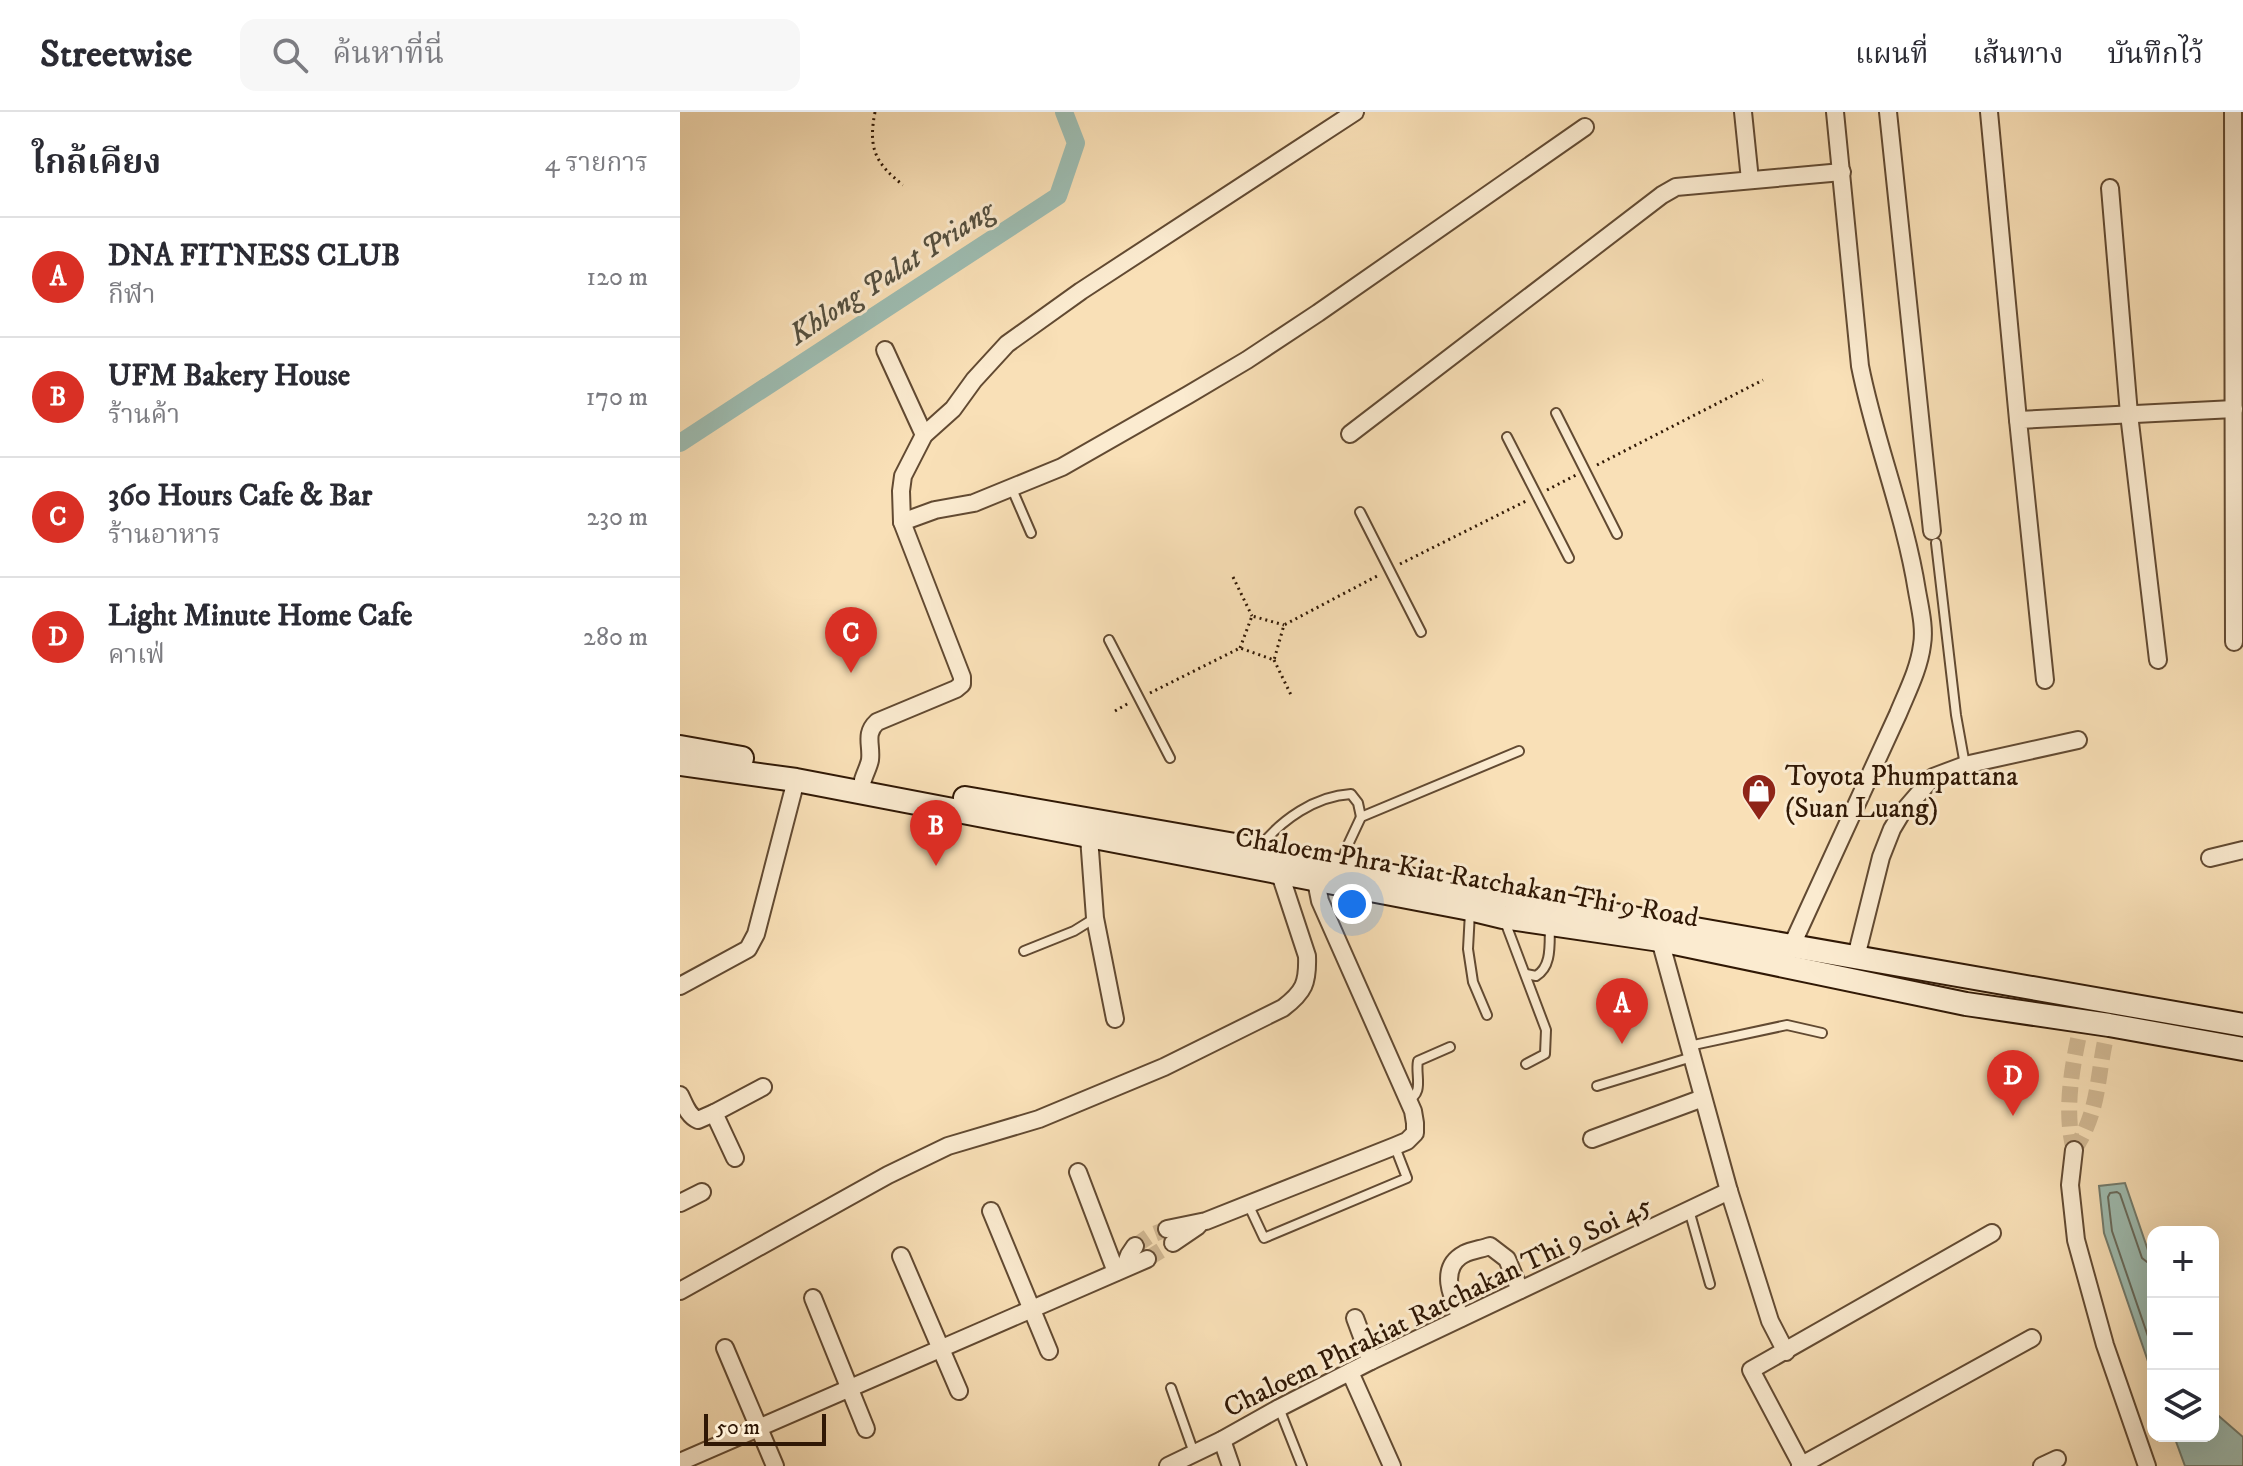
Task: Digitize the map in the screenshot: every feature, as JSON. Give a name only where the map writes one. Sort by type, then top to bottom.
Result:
[{"type":"main road","name":"Chaloem Phra Kiat Ratchakan Thi 9 Road","points":[[680,747],[2243,1025]]},
{"type":"main road","name":"Chaloem Phra Kiat Ratchakan Thi 9 Road","points":[[680,764],[796,780],[1503,917],[1660,940],[1966,1004],[2243,1049]]},
{"type":"street","points":[[863,780],[870,760],[868,736],[877,722],[962,684],[962,677],[902,522],[903,476],[924,435],[953,409],[1007,344],[1081,291],[1355,112]]},
{"type":"street","points":[[1743,112],[1750,180]]},
{"type":"street","points":[[1792,945],[1898,714],[1923,644],[1913,564],[1860,366],[1835,112]]},
{"type":"street","points":[[1888,112],[1934,537]]},
{"type":"street","points":[[1989,112],[2045,680]]},
{"type":"street","points":[[2233,112],[2237,417],[2234,642]]},
{"type":"street","points":[[902,522],[935,510],[974,503],[1062,467],[1247,360],[1585,127]]},
{"type":"street","points":[[1350,434],[1676,187],[1842,172]]},
{"type":"street","points":[[2110,188],[2129,414],[2158,660]]},
{"type":"street","points":[[885,350],[924,435]]},
{"type":"street","points":[[2018,420],[2129,414],[2237,417]]},
{"type":"street","points":[[1856,957],[1881,857],[1892,829],[1933,777],[1965,765],[2078,740]]},
{"type":"street","points":[[680,986],[748,949],[756,934],[796,780]]},
{"type":"street","points":[[1089,837],[1095,918],[1115,1019]]},
{"type":"street","points":[[2210,858],[2243,850]]},
{"type":"street","points":[[680,1291],[888,1175],[948,1146],[1039,1119],[1164,1067],[1283,1008],[1298,996],[1308,970],[1307,956],[1280,874]]},
{"type":"street","points":[[1170,1236],[1407,1141],[1415,1133],[1413,1111],[1320,901],[1316,881]]},
{"type":"street","points":[[1660,940],[1729,1191],[1770,1321],[1786,1352]]},
{"type":"street","points":[[680,1095],[689,1113],[698,1120],[763,1087]]},
{"type":"street","points":[[1592,1139],[1703,1098]]},
{"type":"street","points":[[714,1113],[735,1158]]},
{"type":"street","points":[[2074,1150],[2070,1185],[2076,1240],[2105,1345],[2147,1466]]},
{"type":"street","points":[[1078,1172],[1120,1270]]},
{"type":"street","name":"Chaloem Phrakiat Ratchakan Thi 9 Soi 45","points":[[1174,1465],[1371,1361],[1729,1191]]},
{"type":"street","points":[[680,1203],[702,1192]]},
{"type":"street","points":[[991,1211],[1049,1351]]},
{"type":"street","points":[[1992,1233],[1751,1370],[1801,1466],[2032,1338]]},
{"type":"street","points":[[1120,1270],[1135,1246]]},
{"type":"street","points":[[1461,1318],[1450,1294],[1449,1274],[1453,1264],[1463,1254],[1490,1246],[1507,1259],[1520,1290]]},
{"type":"street","points":[[901,1256],[959,1391]]},
{"type":"street","points":[[680,1462],[1147,1259]]},
{"type":"street","points":[[813,1298],[866,1429]]},
{"type":"street","points":[[1355,1318],[1371,1361]]},
{"type":"street","points":[[725,1348],[775,1466]]},
{"type":"street","points":[[1350,1372],[1392,1466]]},
{"type":"street","points":[[1222,1440],[1231,1466]]},
{"type":"lane","points":[[1556,413],[1617,534]]},
{"type":"lane","points":[[1507,437],[1569,558]]},
{"type":"lane","points":[[1012,489],[1031,533]]},
{"type":"lane","points":[[1360,512],[1421,632]]},
{"type":"lane","points":[[1934,537],[1965,765]]},
{"type":"lane","points":[[1109,640],[1170,758]]},
{"type":"lane","points":[[1341,867],[1350,838],[1361,817],[1519,751]]},
{"type":"lane","points":[[1258,849],[1270,834],[1296,814],[1322,800],[1351,794],[1358,803],[1361,817]]},
{"type":"lane","points":[[1470,909],[1468,949],[1473,982],[1487,1015]]},
{"type":"lane","points":[[1503,917],[1546,1030],[1545,1054],[1526,1064]]},
{"type":"lane","points":[[1024,951],[1074,931],[1095,918]]},
{"type":"lane","points":[[1526,974],[1536,976],[1544,971],[1550,924]]},
{"type":"lane","points":[[1597,1086],[1690,1052],[1787,1025],[1822,1033]]},
{"type":"lane","points":[[1406,1100],[1415,1097],[1418,1092],[1418,1061],[1450,1047]]},
{"type":"lane","points":[[1248,1204],[1264,1238],[1407,1178],[1395,1146]]},
{"type":"lane","points":[[1689,1210],[1710,1284]]},
{"type":"lane","points":[[1171,1388],[1194,1453]]},
{"type":"lane","points":[[1279,1408],[1302,1466]]},
{"type":"path","points":[[875,112],[872,135],[878,159],[884,170],[903,185]]},
{"type":"path","points":[[1252,616],[1284,625],[1763,380]]},
{"type":"path","points":[[1115,711],[1240,648],[1252,616],[1233,577]]},
{"type":"path","points":[[1284,625],[1274,660],[1292,697]]},
{"type":"path","points":[[1240,648],[1274,660]]},
{"type":"water","points":[[2125,1183],[2147,1247],[2147,1358],[2104,1233],[2099,1186]]},
{"type":"water","points":[[2219,1416],[2243,1437],[2243,1466],[2185,1466],[2176,1442],[2219,1442]]},
{"type":"waterway","name":"Khlong Palat Priang","points":[[680,443],[1058,196],[1076,143],[1064,112]]},
{"type":"tunnel","points":[[2074,1150],[2069,1102],[2082,1021]]},
{"type":"tunnel","points":[[2074,1150],[2094,1104],[2109,1025]]},
{"type":"tunnel","points":[[1135,1246],[1167,1229]]},
{"type":"tunnel","points":[[1147,1259],[1173,1243]]},
{"type":"place","name":"360 Hours Cafe & Bar","points":[[851,673]]},
{"type":"place","name":"Toyota Phumpattana (Suan Luang)","points":[[1759,822]]},
{"type":"place","name":"UFM Bakery House","points":[[936,866]]},
{"type":"place","name":"DNA FITNESS CLUB","points":[[1622,1044]]},
{"type":"place","name":"Light Minute Home Cafe","points":[[2013,1116]]}]
